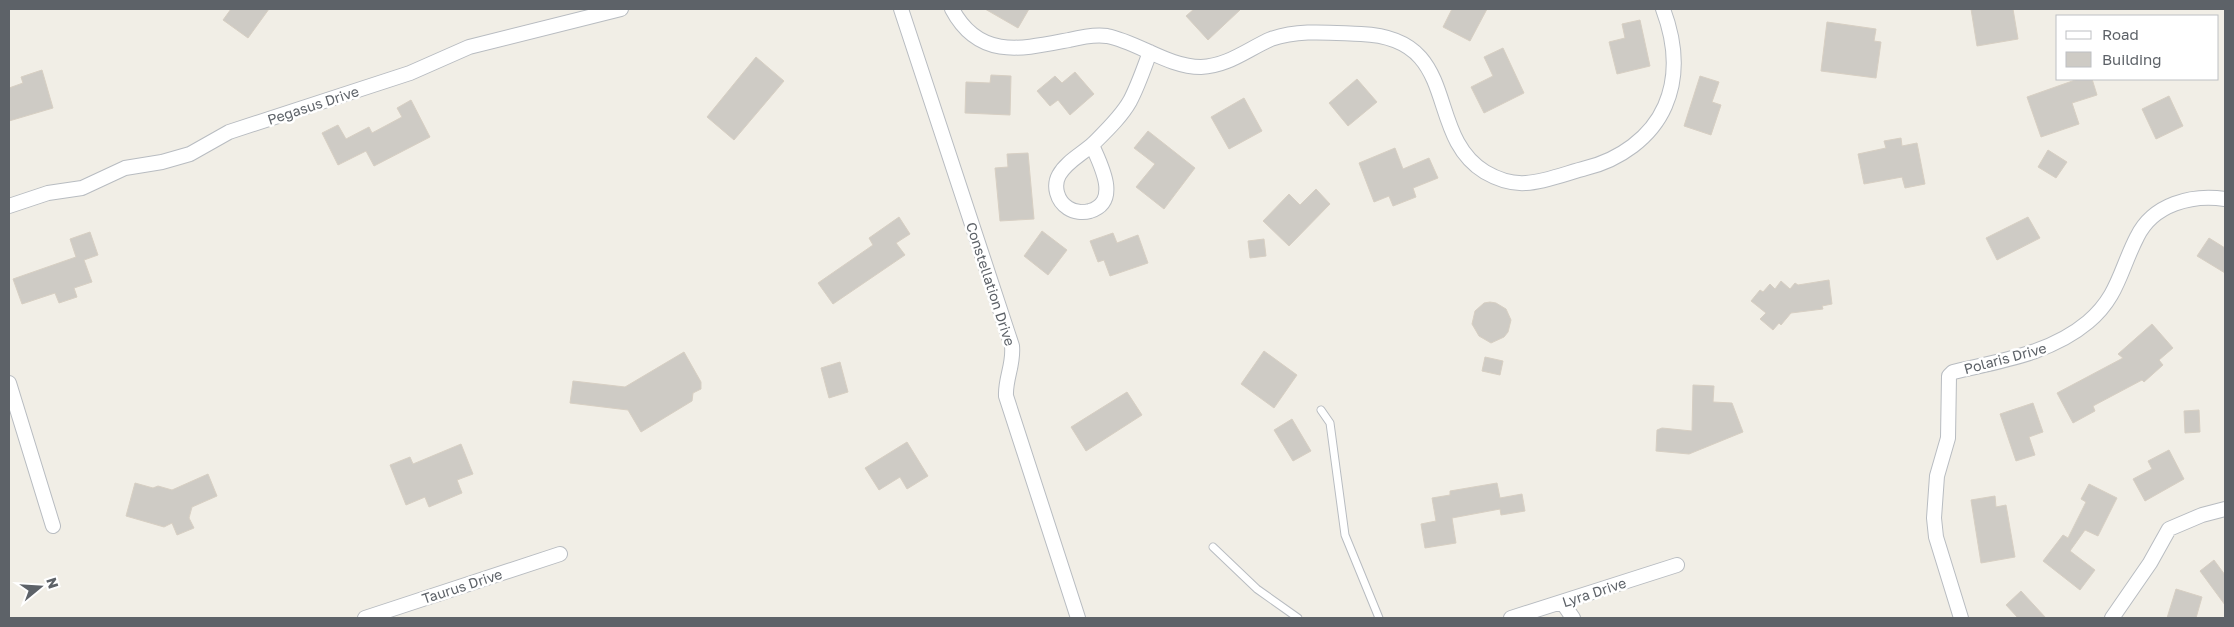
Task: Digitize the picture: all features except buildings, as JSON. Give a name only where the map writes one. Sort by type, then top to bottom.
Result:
[{"type":"street","name":"Pegasus Drive","points":[[9,206],[48,193],[82,188],[137,164],[162,162],[184,156],[229,132],[410,73],[469,47],[621,9]]},
{"type":"street","name":"Constellation Drive","points":[[901,9],[1012,346],[1013,359],[1006,387],[1006,396],[1078,618]]},
{"type":"street","points":[[952,9],[971,33],[983,41],[999,47],[1016,49],[1087,36],[1104,36],[1120,39],[1189,66],[1202,67],[1229,61],[1272,39],[1305,32],[1366,34],[1398,42],[1421,57],[1430,69],[1458,144],[1467,157],[1478,168],[1493,176],[1509,181],[1526,183],[1598,165],[1613,159],[1642,138],[1655,124],[1665,107],[1672,88],[1675,66],[1673,43],[1663,9]]},
{"type":"street","points":[[1092,145],[1107,183],[1107,190],[1104,199],[1091,210],[1072,211],[1061,202],[1057,194],[1056,184],[1058,175],[1092,145],[1122,112],[1130,101],[1150,52]]},
{"type":"street","name":"Polaris Drive","points":[[1961,618],[1936,537],[1934,518],[1937,476],[1949,431],[1949,376],[1953,372],[2050,347],[2070,336],[2101,311],[2113,295],[2137,236],[2147,222],[2175,203],[2208,196],[2225,199]]},
{"type":"street","points":[[9,383],[53,526]]},
{"type":"street","points":[[2112,618],[2150,563],[2169,529],[2202,515],[2225,509]]},
{"type":"street","name":"Taurus Drive","points":[[365,618],[560,554]]},
{"type":"street","name":"Lyra Drive","points":[[1510,618],[1677,565]]},
{"type":"street","points":[[1562,602],[1573,618]]},
{"type":"lane","points":[[1321,410],[1330,422],[1345,535],[1379,618]]},
{"type":"lane","points":[[1213,547],[1258,589],[1298,618]]}]
